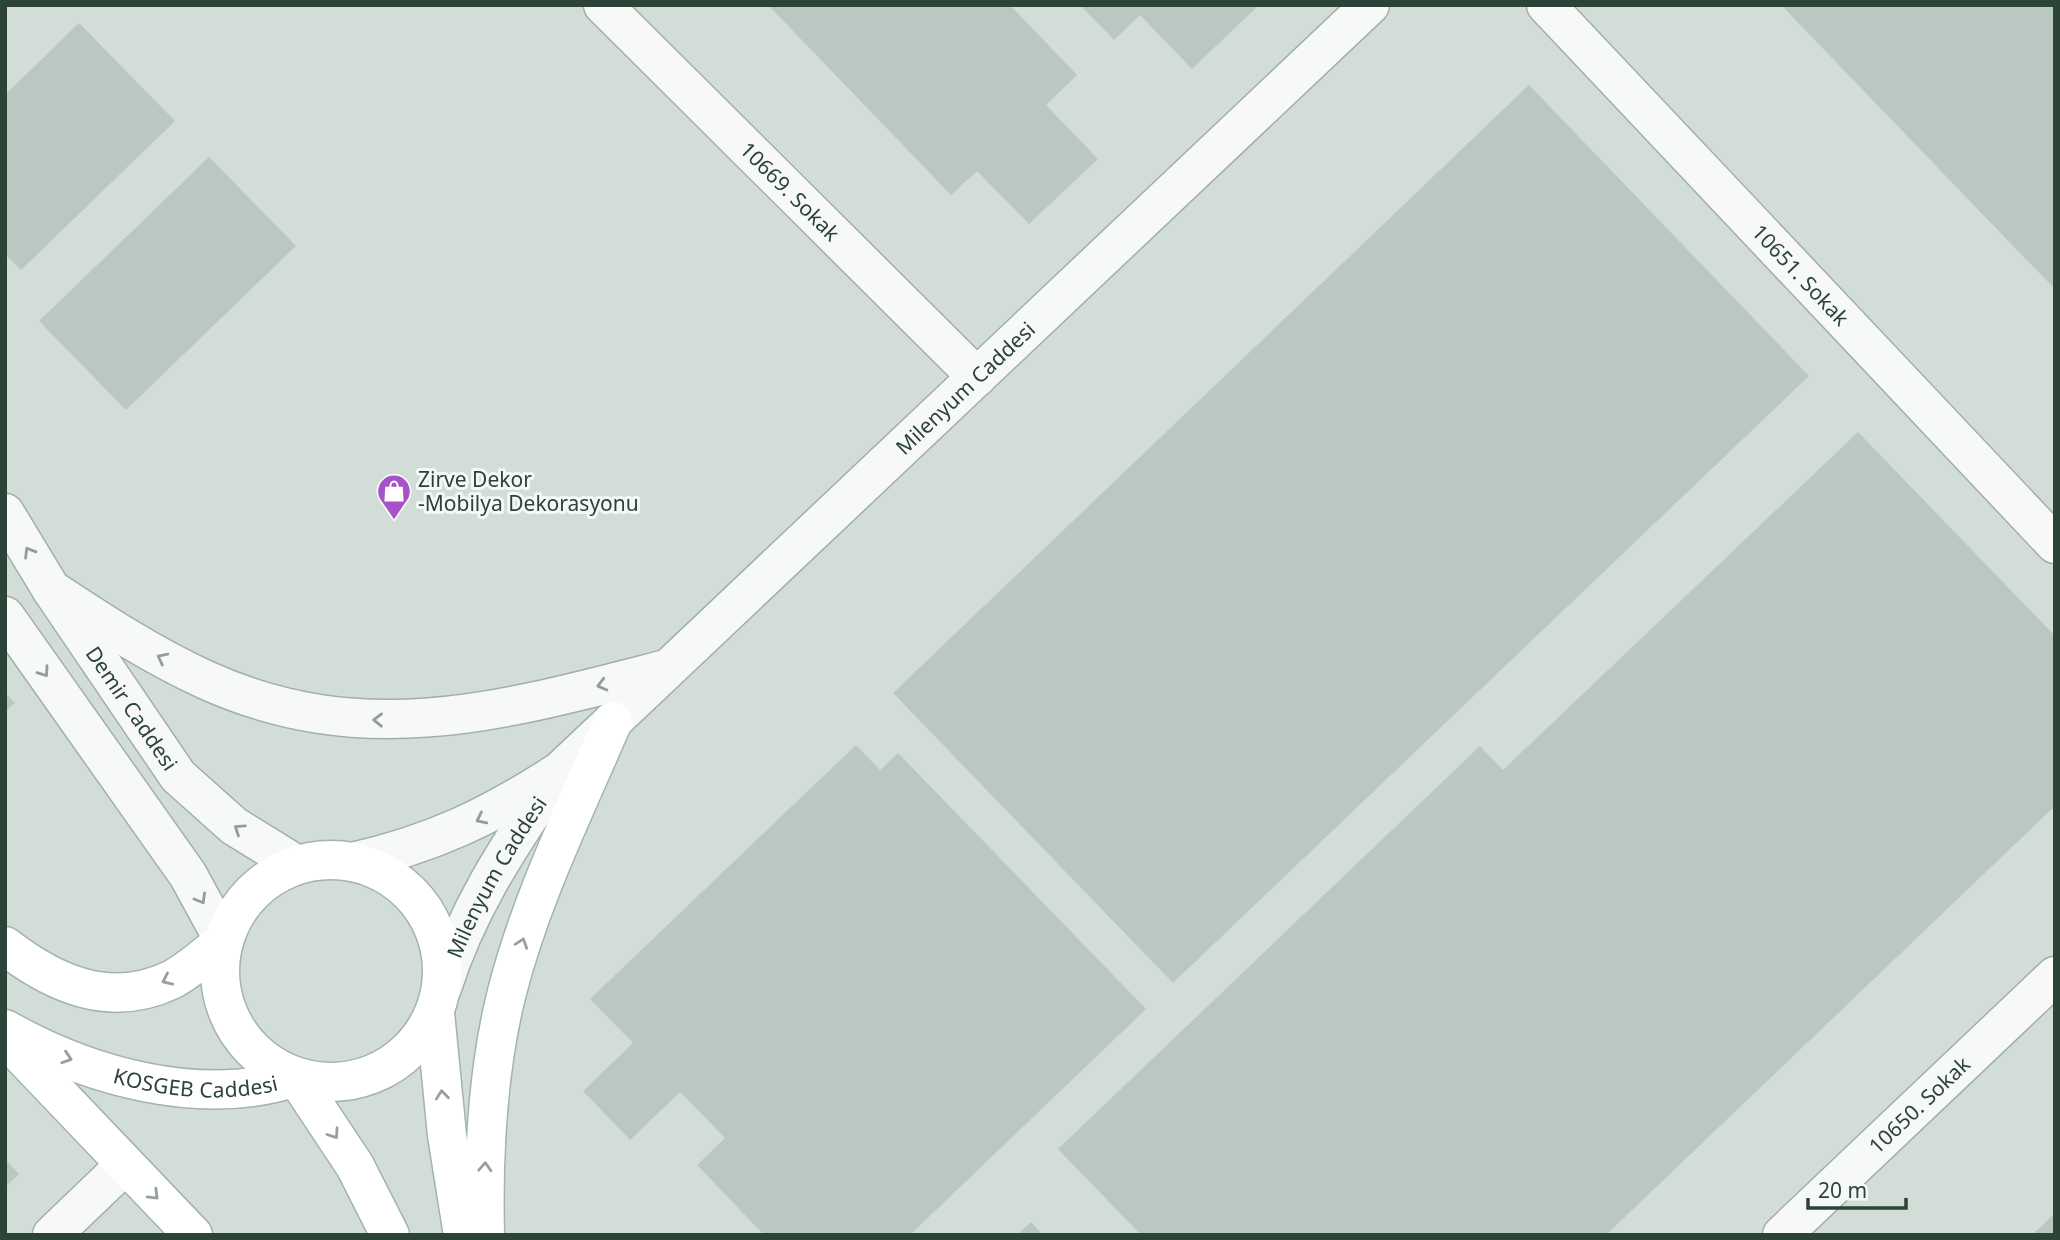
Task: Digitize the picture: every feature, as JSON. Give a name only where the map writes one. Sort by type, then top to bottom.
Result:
[{"type":"main road","points":[[485,1235],[489,1105],[507,994],[545,879],[613,721]]},
{"type":"main road","points":[[438,1000],[412,1048],[378,1073],[338,1083],[296,1077],[270,1065],[249,1047],[233,1024],[222,997],[219,969],[223,942],[232,921],[258,887],[297,865],[315,861],[352,862],[391,878],[422,907],[440,946],[438,1000],[447,1135],[463,1235]]},
{"type":"main road","points":[[5,946],[32,967],[67,985],[104,994],[137,992],[172,979],[223,942]]},
{"type":"main road","name":"KOSGEB Caddesi","points":[[5,1029],[59,1056],[150,1082],[229,1091],[264,1087],[296,1077],[355,1166],[390,1235]]},
{"type":"main road","points":[[5,1039],[193,1235]]},
{"type":"street","name":"10669. Sokak","points":[[603,5],[977,377]]},
{"type":"street","name":"10651. Sokak","points":[[1546,5],[2055,544]]},
{"type":"street","name":"Milenyum Caddesi","points":[[352,862],[392,853],[450,834],[504,807],[560,771],[977,377],[1354,10]]},
{"type":"street","name":"Demir Caddesi","points":[[5,513],[51,589],[178,776],[234,826],[297,865]]},
{"type":"street","points":[[51,589],[155,654],[207,681],[262,700],[317,714],[375,720],[425,719],[477,713],[524,706],[668,668]]},
{"type":"street","points":[[5,616],[188,875],[223,942]]},
{"type":"street","name":"Milenyum Caddesi","points":[[438,1000],[454,947],[480,894],[560,771]]},
{"type":"street","name":"10650. Sokak","points":[[1782,1235],[2055,976]]},
{"type":"street","points":[[52,1235],[125,1165]]},
{"type":"shaded area","points":[[5,5],[2055,5],[2055,1235],[5,1235]]},
{"type":"building","points":[[768,5],[1010,5],[1077,75],[1046,105],[1098,159],[1029,224],[977,171],[951,195]]},
{"type":"building","points":[[1080,5],[1259,5],[1192,69],[1140,15],[1114,40]]},
{"type":"building","points":[[1781,5],[2055,5],[2055,289],[2016,249]]},
{"type":"building","points":[[79,23],[175,121],[21,270],[5,254],[5,95]]},
{"type":"building","points":[[1529,85],[1809,376],[1173,983],[893,693]]},
{"type":"building","points":[[209,157],[296,246],[126,410],[39,321]]},
{"type":"building","points":[[1858,432],[2055,636],[2055,806],[1606,1235],[1141,1235],[1058,1149],[1480,746],[1503,770]]},
{"type":"building","points":[[5,693],[15,703],[5,712]]},
{"type":"building","points":[[856,745],[880,770],[898,753],[1146,1009],[910,1235],[764,1235],[697,1165],[725,1138],[680,1092],[630,1140],[583,1091],[633,1043],[590,999]]},
{"type":"building","points":[[5,1159],[19,1174],[5,1187]]},
{"type":"building","points":[[2055,1213],[2055,1235],[2032,1235]]},
{"type":"building","points":[[1031,1222],[1043,1235],[1017,1235]]},
{"type":"place","name":"Zirve Dekor -Mobilya Dekorasyonu","points":[[394,521]]}]
